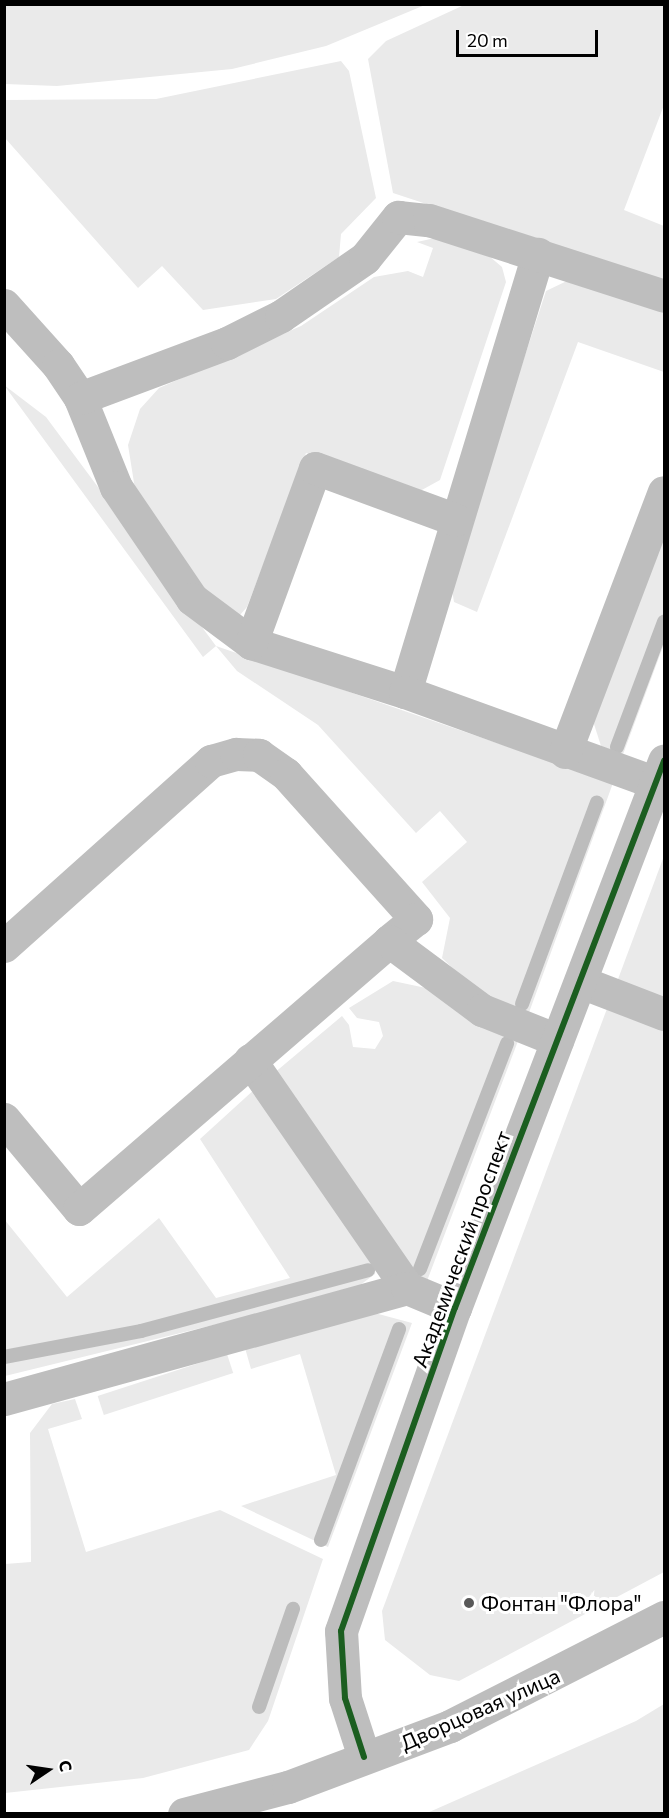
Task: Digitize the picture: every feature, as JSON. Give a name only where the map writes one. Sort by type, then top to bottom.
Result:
[{"type":"main road","name":"Дворцовая улица","points":[[184,1814],[288,1787],[476,1714],[664,1617]]},
{"type":"street","points":[[80,398],[227,343],[281,315],[365,258],[398,217],[429,220],[664,296]]},
{"type":"street","points":[[405,692],[538,254]]},
{"type":"street","points":[[4,305],[58,365],[80,398],[129,511],[192,599],[251,643],[405,692],[565,752],[660,772]]},
{"type":"street","points":[[251,643],[315,468],[456,520]]},
{"type":"street","points":[[565,752],[664,492]]},
{"type":"street","points":[[4,946],[211,761],[236,754],[259,755],[286,774],[416,919],[79,1209],[4,1119]]},
{"type":"street","name":"Академический проспект","points":[[364,1757],[345,1698],[341,1631],[455,1308],[660,772]]},
{"type":"street","points":[[389,941],[482,1010],[557,1040]]},
{"type":"street","points":[[580,982],[664,1014]]},
{"type":"street","points":[[250,1060],[407,1288],[455,1308]]},
{"type":"street","points":[[4,1399],[407,1288]]},
{"type":"shaded area","points":[[4,5],[425,5],[326,46],[232,69],[57,86],[5,84]]},
{"type":"shaded area","points":[[464,5],[664,5],[664,105],[624,210],[664,226],[664,282],[393,193],[368,59],[386,41]]},
{"type":"shaded area","points":[[341,61],[349,71],[376,198],[341,234],[339,257],[276,299],[203,310],[162,266],[138,288],[5,138],[4,100],[156,99]]},
{"type":"shaded area","points":[[435,238],[489,256],[502,267],[506,282],[440,480],[420,491],[406,491],[306,453],[247,607],[240,615],[213,601],[135,489],[128,445],[140,409],[159,388],[301,326],[374,277],[408,271],[423,277],[433,248],[417,242]]},
{"type":"shaded area","points":[[571,279],[664,312],[664,372],[578,342],[477,612],[454,602],[451,583],[546,291]]},
{"type":"shaded area","points":[[4,385],[46,417],[216,646],[203,657]]},
{"type":"shaded area","points":[[664,527],[664,644],[622,757],[601,746],[593,721]]},
{"type":"shaded area","points":[[216,646],[613,783],[527,1018],[486,1000],[442,958],[450,918],[422,882],[467,842],[440,811],[416,833],[318,725],[237,671]]},
{"type":"shaded area","points":[[664,856],[664,1572],[459,1681],[430,1675],[385,1640],[382,1611]]},
{"type":"shaded area","points":[[393,981],[426,988],[518,1041],[427,1281],[414,1273],[273,1074],[342,1016],[349,1025],[353,1047],[375,1049],[383,1036],[379,1022],[357,1018],[349,1008]]},
{"type":"shaded area","points":[[257,1087],[376,1264],[375,1274],[352,1291],[5,1376],[4,1219],[67,1297],[159,1218],[216,1298],[290,1278],[200,1139]]},
{"type":"shaded area","points":[[371,1312],[412,1323],[328,1547],[241,1506],[336,1475],[300,1354],[251,1369],[245,1348]]},
{"type":"shaded area","points":[[227,1354],[233,1373],[104,1415],[98,1396]]},
{"type":"shaded area","points":[[75,1399],[82,1419],[48,1429],[86,1552],[220,1510],[323,1559],[268,1721],[249,1750],[143,1778],[5,1793],[5,1564],[31,1562],[30,1433],[52,1404]]},
{"type":"shaded area","points":[[664,1704],[664,1813],[427,1813],[636,1721]]},
{"type":"waterway","points":[[617,747],[664,622]]},
{"type":"waterway","points":[[522,1004],[597,802]]},
{"type":"waterway","points":[[420,1269],[507,1043]]},
{"type":"waterway","points":[[4,1357],[141,1331],[368,1270]]},
{"type":"waterway","points":[[321,1540],[399,1329]]},
{"type":"waterway","points":[[259,1707],[293,1609]]},
{"type":"cycle path","points":[[364,1757],[345,1698],[341,1631],[455,1308],[664,761]]},
{"type":"place","name":"Фонтан \"Флора\"","points":[[469,1603]]}]
